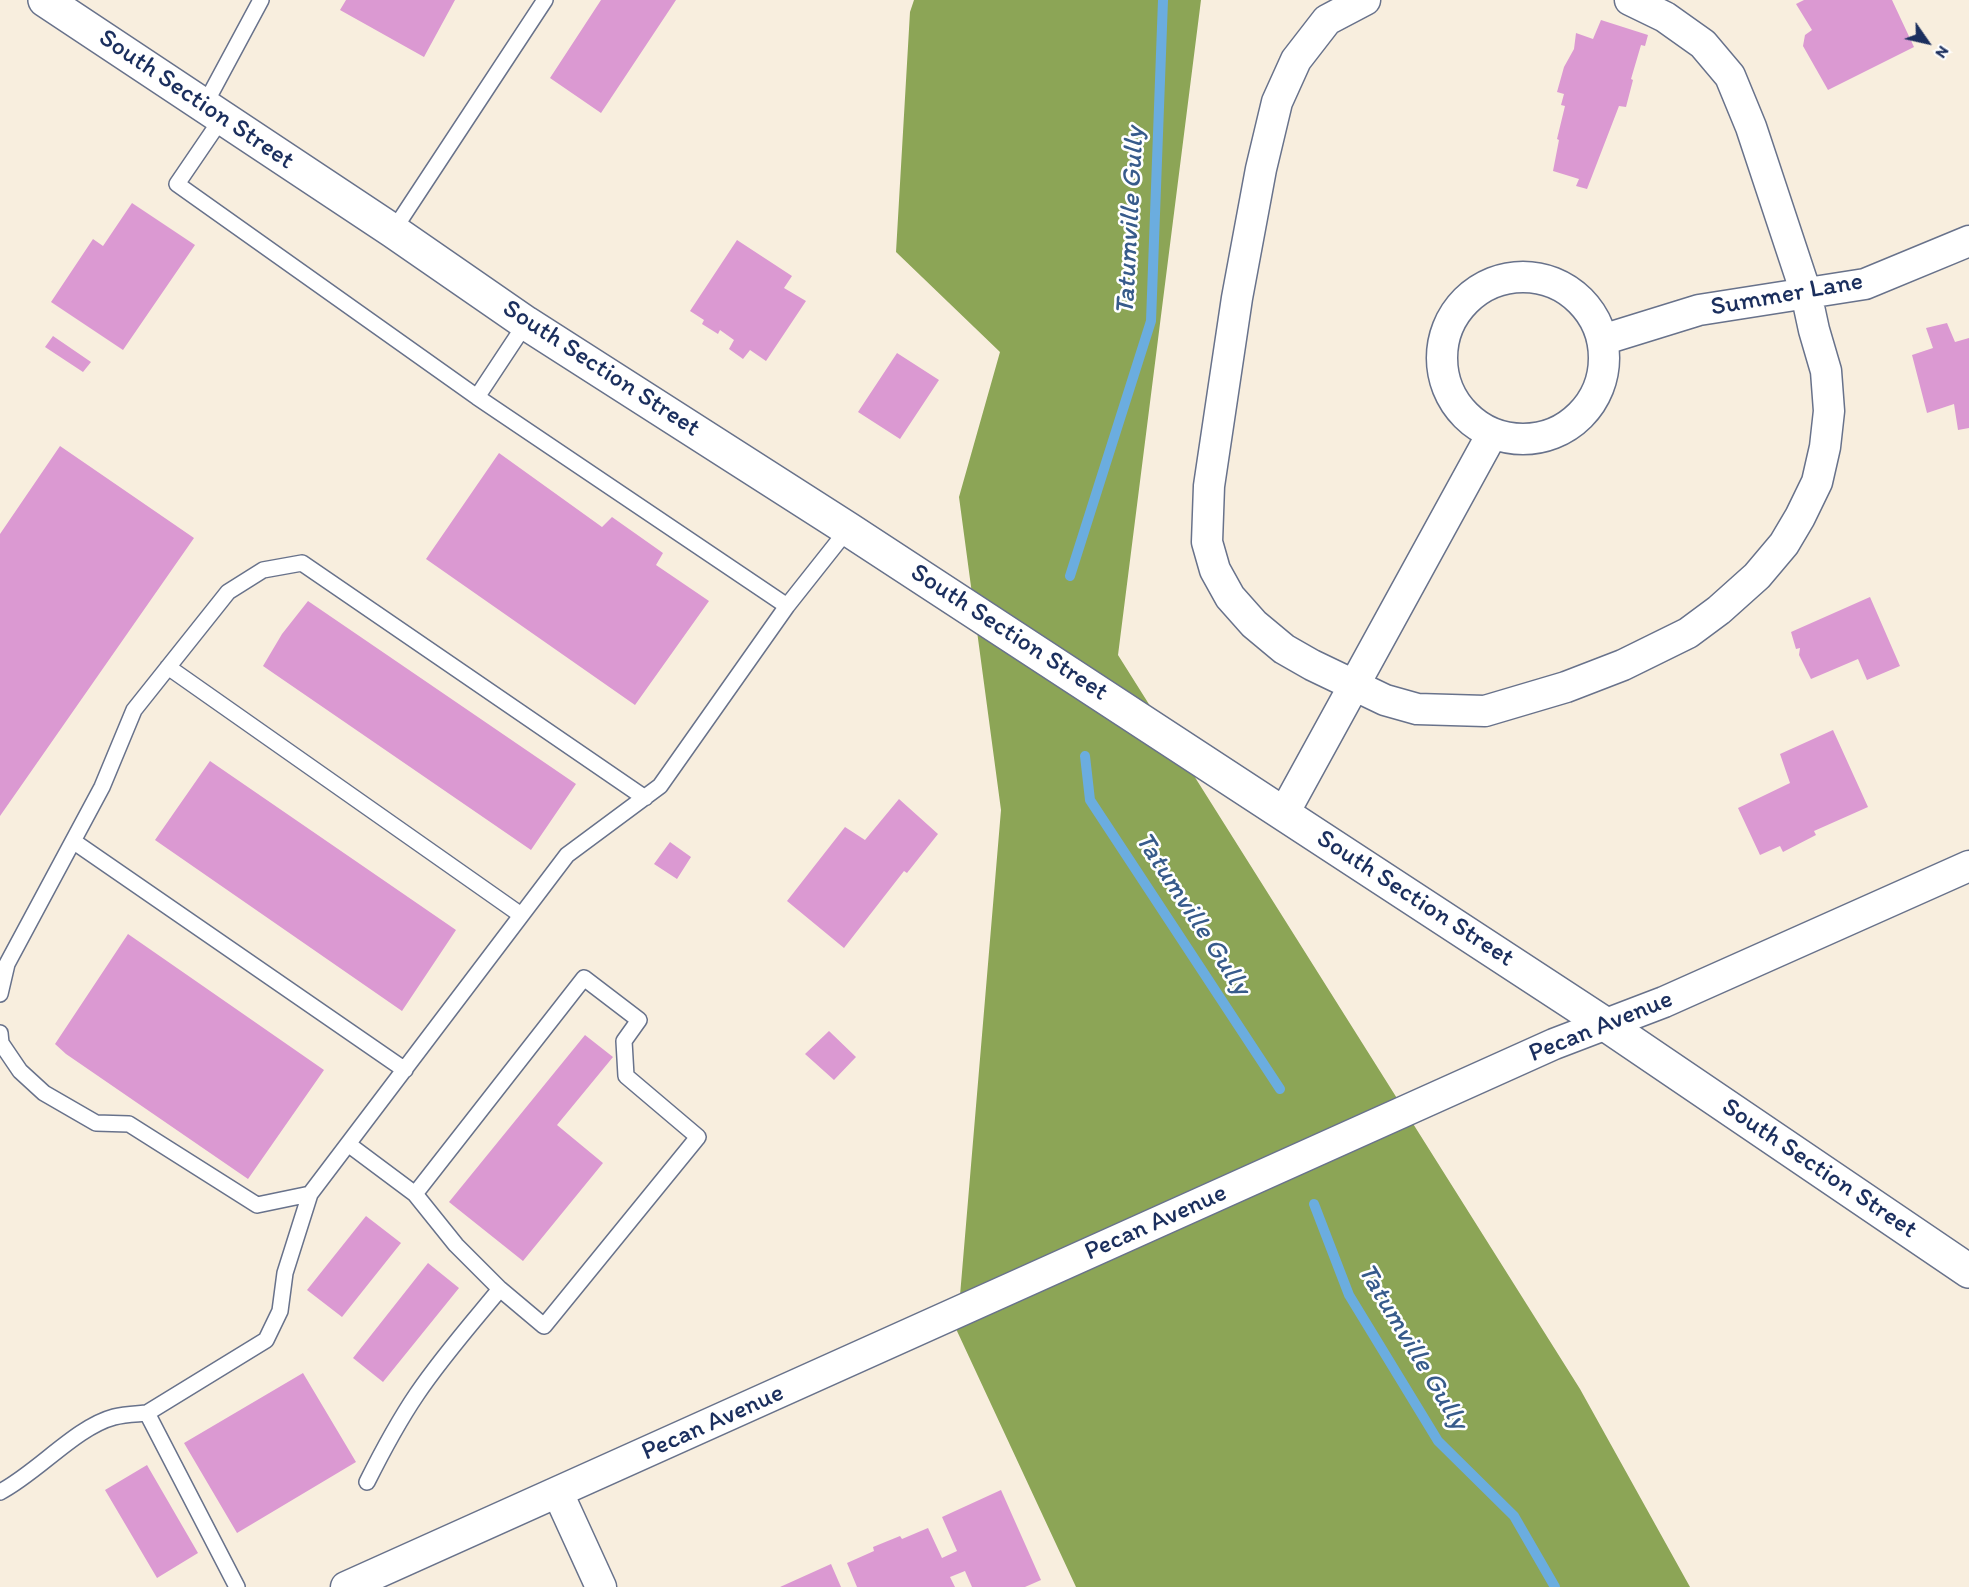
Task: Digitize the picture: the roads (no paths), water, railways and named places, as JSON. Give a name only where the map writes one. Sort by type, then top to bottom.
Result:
[{"type":"street","name":"South Section Street","points":[[45,0],[526,322],[848,529],[1605,1024],[1969,1271]]},
{"type":"street","points":[[1365,0],[1328,20],[1296,60],[1277,102],[1261,169],[1237,298],[1209,486],[1207,542],[1215,570],[1230,597],[1254,624],[1284,649],[1385,700],[1417,709],[1485,711],[1566,687],[1623,665],[1688,633],[1719,610],[1756,576],[1784,544],[1817,482],[1825,447],[1829,411],[1826,371],[1806,293],[1751,127],[1730,76],[1703,44],[1665,17],[1630,0]]},
{"type":"street","name":"Summer Lane","points":[[1602,340],[1699,310],[1865,284],[1969,241]]},
{"type":"street","points":[[1521,277],[1548,280],[1573,293],[1592,314],[1602,340],[1604,365],[1598,390],[1584,411],[1566,428],[1542,438],[1517,440],[1492,434],[1468,420],[1451,398],[1442,372],[1442,344],[1452,318],[1469,297],[1493,282],[1521,277]]},
{"type":"street","points":[[1284,813],[1492,434]]},
{"type":"street","name":"Pecan Avenue","points":[[346,1587],[1543,1049],[1664,1002],[1969,866]]},
{"type":"street","points":[[558,1493],[601,1587]]},
{"type":"lane","points":[[261,0],[213,112],[177,184],[477,397],[787,606]]},
{"type":"lane","points":[[393,231],[545,0]]},
{"type":"lane","points":[[477,397],[526,322]]},
{"type":"lane","points":[[0,1492],[37,1468],[87,1430],[114,1417],[147,1413],[266,1340],[280,1311],[285,1273],[310,1194],[567,855],[660,786],[787,606],[848,529]]},
{"type":"lane","points":[[0,994],[7,964],[102,787],[134,710],[228,592],[263,570],[302,563],[645,798]]},
{"type":"lane","points":[[168,667],[521,915]]},
{"type":"lane","points":[[73,841],[405,1070]]},
{"type":"lane","points":[[348,1144],[415,1194],[456,1245],[501,1289],[544,1326],[698,1137],[626,1076],[624,1041],[639,1020],[584,978],[415,1194]]},
{"type":"lane","points":[[0,1039],[20,1071],[44,1093],[96,1123],[129,1124],[257,1205],[310,1194]]},
{"type":"lane","points":[[367,1482],[393,1431],[417,1393],[501,1289]]},
{"type":"lane","points":[[147,1413],[237,1587]]},
{"type":"waterway","name":"Tatumville Gully","points":[[1070,576],[1151,321],[1163,0]]},
{"type":"waterway","name":"Tatumville Gully","points":[[1085,756],[1090,800],[1280,1089]]},
{"type":"waterway","name":"Tatumville Gully","points":[[1314,1204],[1349,1295],[1438,1441],[1514,1516],[1555,1587]]}]
